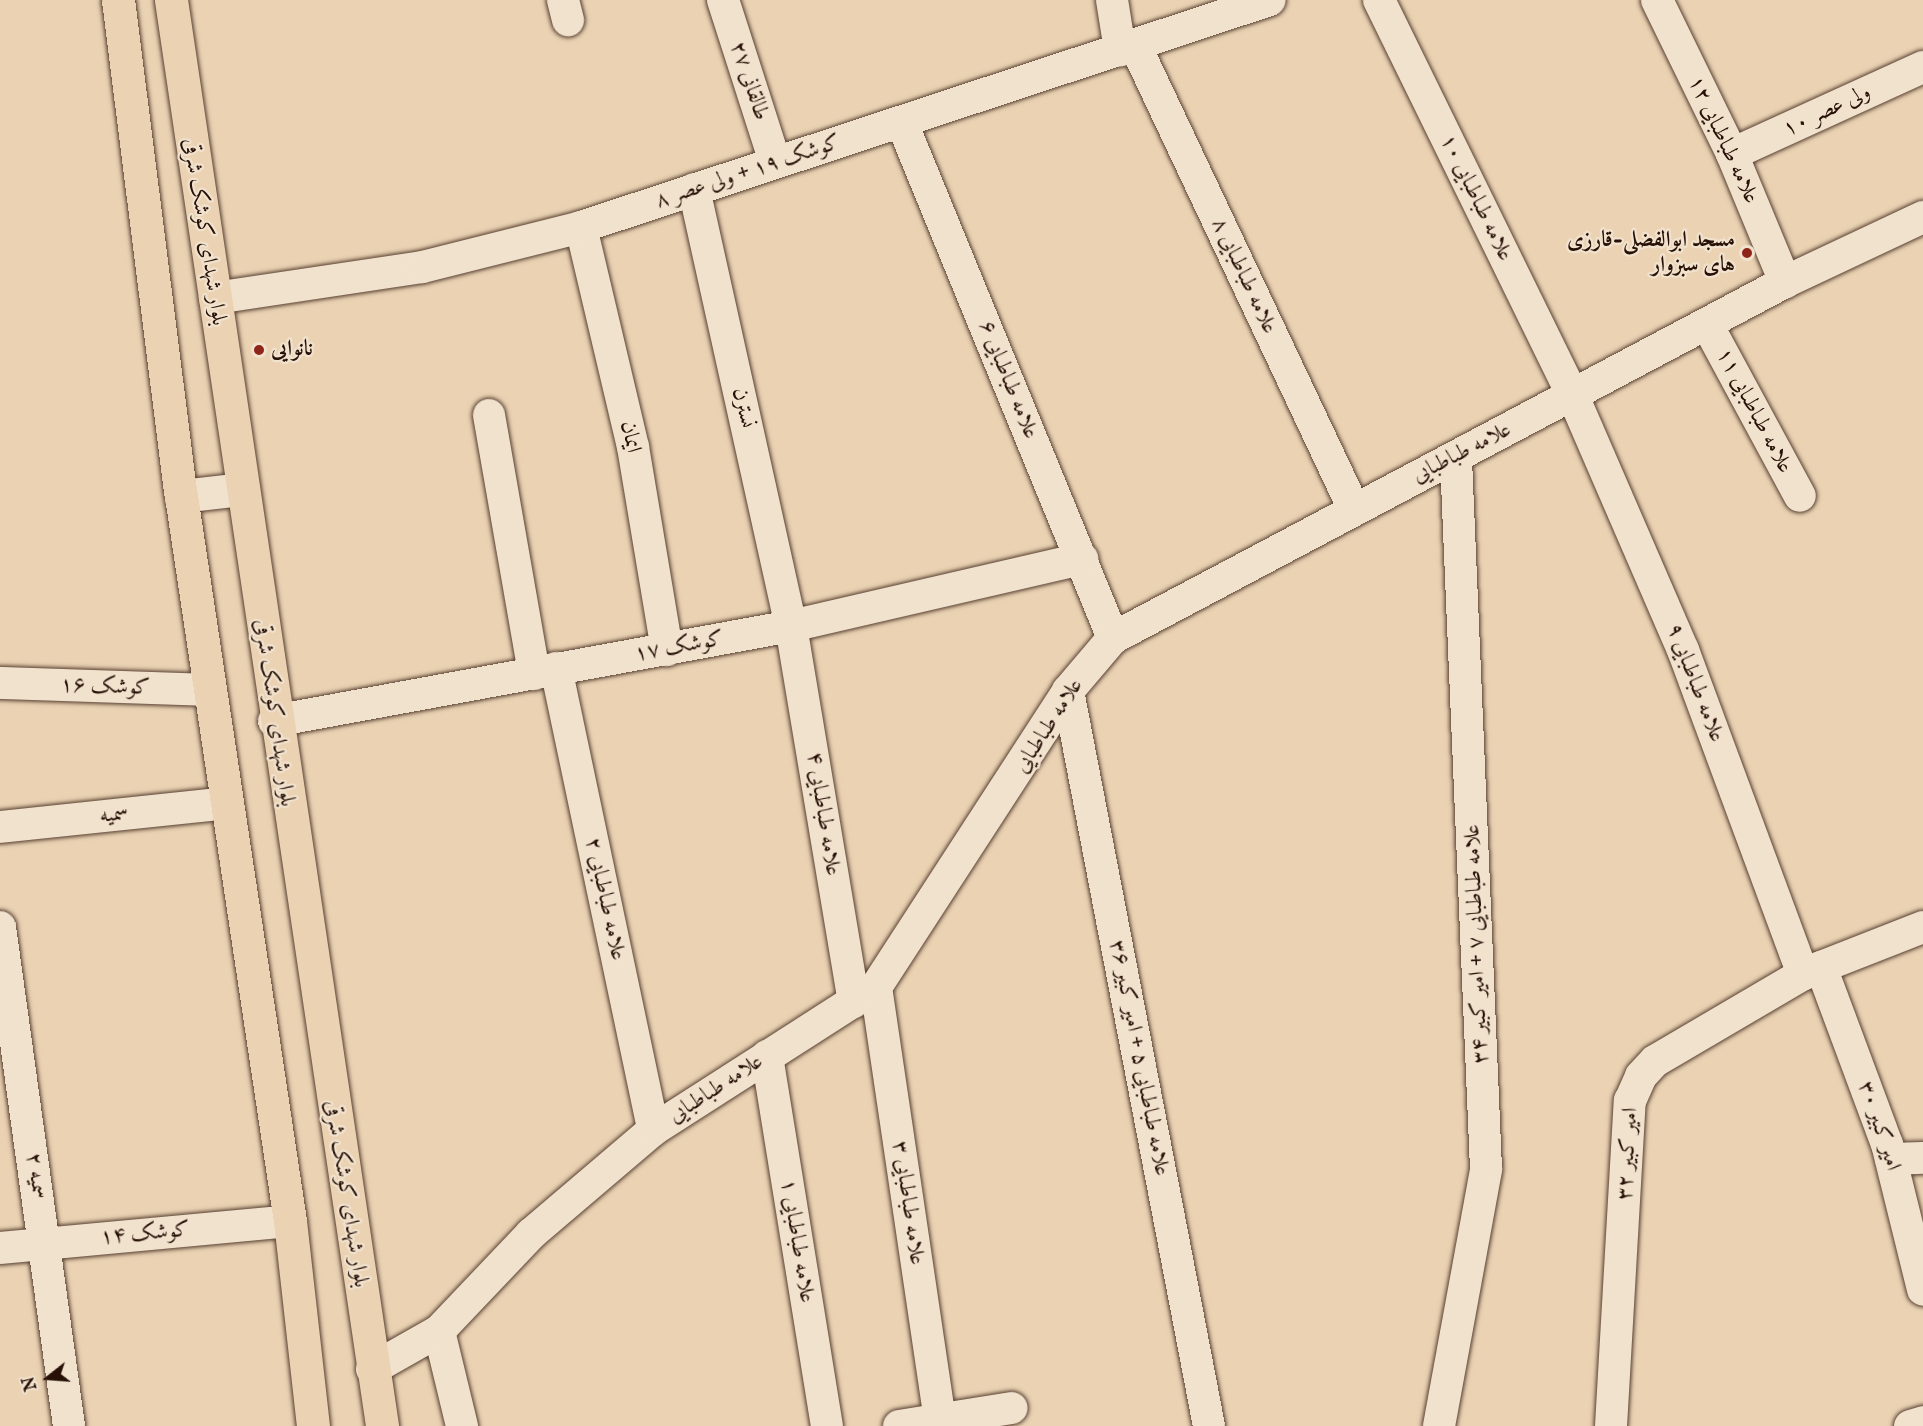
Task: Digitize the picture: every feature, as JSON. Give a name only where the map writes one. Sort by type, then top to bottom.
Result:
[{"type":"main road","points":[[118,0],[181,496],[290,1221],[313,1426]]},
{"type":"main road","name":"بلوار شهدای کوشک شرقی","points":[[171,0],[274,721],[381,1426]]},
{"type":"main road","points":[[181,496],[242,489]]},
{"type":"main road","points":[[1910,1426],[1923,1422]]},
{"type":"street","name":"طالقانی ۲۷","points":[[723,0],[775,162]]},
{"type":"street","name":"علامه طباطبایی ۸","points":[[1112,0],[1128,47],[1353,507]]},
{"type":"street","name":"کوشک ۱۹ + ولی عصر ۸","points":[[215,298],[422,267],[581,226],[902,123],[1270,0]]},
{"type":"street","name":"علامه طباطبایی ۱۰","points":[[1379,0],[1573,396]]},
{"type":"street","name":"علامه طباطبایی ۱۲","points":[[1657,0],[1732,154],[1785,282]]},
{"type":"street","name":"ولی عصر ۱۰","points":[[1732,154],[1923,67]]},
{"type":"street","name":"علامه طباطبایی ۶","points":[[902,123],[1113,638]]},
{"type":"street","name":"نسترن","points":[[694,189],[791,626]]},
{"type":"street","name":"علامه طباطبایی","points":[[372,1369],[439,1331],[531,1234],[653,1130],[865,995],[1068,691],[1113,638],[1353,507],[1456,458],[1708,326],[1785,282],[1923,217]]},
{"type":"street","name":"ایمان","points":[[581,226],[633,447],[667,650]]},
{"type":"street","name":"علامه طباطبایی ۱۱","points":[[1708,326],[1800,496]]},
{"type":"street","name":"علامه طباطبایی ۹","points":[[1573,396],[1683,650],[1812,971]]},
{"type":"street","name":"علامه طباطبایی ۲","points":[[489,415],[545,671],[653,1130]]},
{"type":"street","name":"علامه طباطبایی ۷ + امیر کبیر ۳۴","points":[[1439,1426],[1486,1169],[1456,458]]},
{"type":"street","name":"کوشک ۱۷","points":[[274,721],[791,626],[1082,559]]},
{"type":"street","name":"علامه طباطبایی ۴","points":[[791,626],[865,995]]},
{"type":"street","name":"کوشک ۱۶","points":[[0,683],[210,690]]},
{"type":"street","name":"علامه طباطبایی ۵ + امیر کبیر ۳۶","points":[[1068,691],[1209,1426]]},
{"type":"street","name":"سمیه","points":[[0,827],[227,803]]},
{"type":"street","name":"سمیه ۲","points":[[0,927],[46,1244],[69,1426]]},
{"type":"street","name":"امیر کبیر ۳۲","points":[[1611,1426],[1630,1101],[1641,1076],[1655,1061],[1812,971],[1923,927]]},
{"type":"street","name":"امیر کبیر ۳۰","points":[[1812,971],[1891,1159],[1923,1290]]},
{"type":"street","name":"علامه طباطبایی ۳","points":[[865,995],[940,1419]]},
{"type":"street","name":"علامه طباطبایی ۱","points":[[767,1056],[827,1426]]},
{"type":"street","points":[[1891,1159],[1923,1158]]},
{"type":"street","name":"کوشک ۱۴","points":[[0,1248],[290,1221]]},
{"type":"street","points":[[439,1331],[462,1426]]},
{"type":"street","points":[[899,1426],[1012,1408]]},
{"type":"place","name":"مسجد ابوالفضلی-قارزی های سبزوار","points":[[1747,253]]},
{"type":"place","name":"نانوایی","points":[[259,350]]}]
